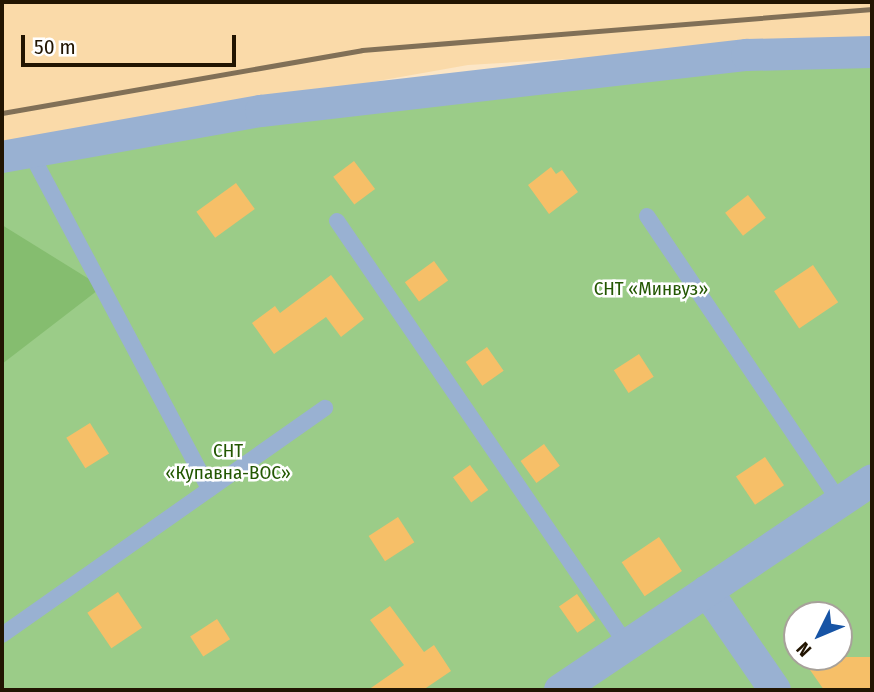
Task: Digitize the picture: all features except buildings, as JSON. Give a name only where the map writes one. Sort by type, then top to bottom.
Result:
[{"type":"street","points":[[16,155],[261,111],[747,55],[872,52]]},
{"type":"street","points":[[560,690],[872,480]]},
{"type":"street","points":[[707,592],[775,690]]},
{"type":"lane","points":[[16,155],[209,489]]},
{"type":"lane","points":[[647,216],[840,502]]},
{"type":"lane","points":[[337,221],[627,645]]},
{"type":"lane","points":[[2,635],[325,408]]},
{"type":"shaded area","points":[[2,2],[872,2],[872,41],[468,65],[2,148]]},
{"type":"green space","points":[[872,52],[872,690],[2,690],[2,157]]},
{"type":"green space","points":[[2,225],[102,287],[2,364]]},
{"type":"railway","points":[[2,113],[362,50],[872,9]]},
{"type":"park label","name":"СНТ «Минвуз»","points":[[651,289]]},
{"type":"park label","name":"СНТ «Купавна-ВОС»","points":[[228,462]]}]
